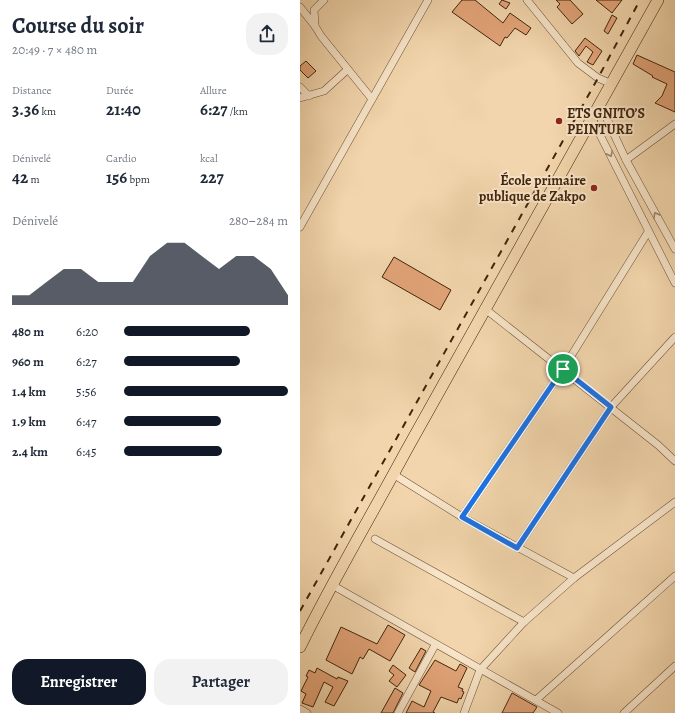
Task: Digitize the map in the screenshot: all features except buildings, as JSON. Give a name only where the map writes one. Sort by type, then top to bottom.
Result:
[{"type":"highway","points":[[300,647],[332,585],[484,308],[612,84],[658,0]]},
{"type":"street","points":[[315,26],[314,10],[324,0]]},
{"type":"street","points":[[300,226],[428,0]]},
{"type":"street","points":[[527,0],[578,63],[598,78],[612,84]]},
{"type":"street","points":[[300,7],[347,70],[372,99]]},
{"type":"street","points":[[300,98],[324,91],[347,70]]},
{"type":"street","points":[[300,87],[309,96]]},
{"type":"street","points":[[600,104],[626,160],[675,249]]},
{"type":"street","points":[[592,119],[675,283]]},
{"type":"street","points":[[626,160],[675,124]]},
{"type":"street","points":[[462,517],[563,369],[648,232]]},
{"type":"street","points":[[484,308],[611,407],[658,445],[675,461]]},
{"type":"street","points":[[517,548],[611,407],[675,337]]},
{"type":"street","points":[[394,474],[462,517],[574,578]]},
{"type":"street","points":[[464,713],[480,670],[524,622],[574,578],[675,502]]},
{"type":"street","points":[[375,539],[524,622]]},
{"type":"street","points":[[536,700],[675,576]]},
{"type":"street","points":[[332,585],[435,645],[558,713]]},
{"type":"street","points":[[398,713],[435,645]]},
{"type":"street","points":[[624,713],[675,666]]},
{"type":"street","points":[[300,709],[307,713]]},
{"type":"railway","points":[[300,611],[598,78],[640,0]]},
{"type":"place","name":"ETS GNITO’S PEINTURE","points":[[559,121]]},
{"type":"place","name":"École primaire publique de Zakpo","points":[[594,188]]},
{"type":"route","points":[[563,369],[611,407],[517,548],[462,517],[563,369]]}]
